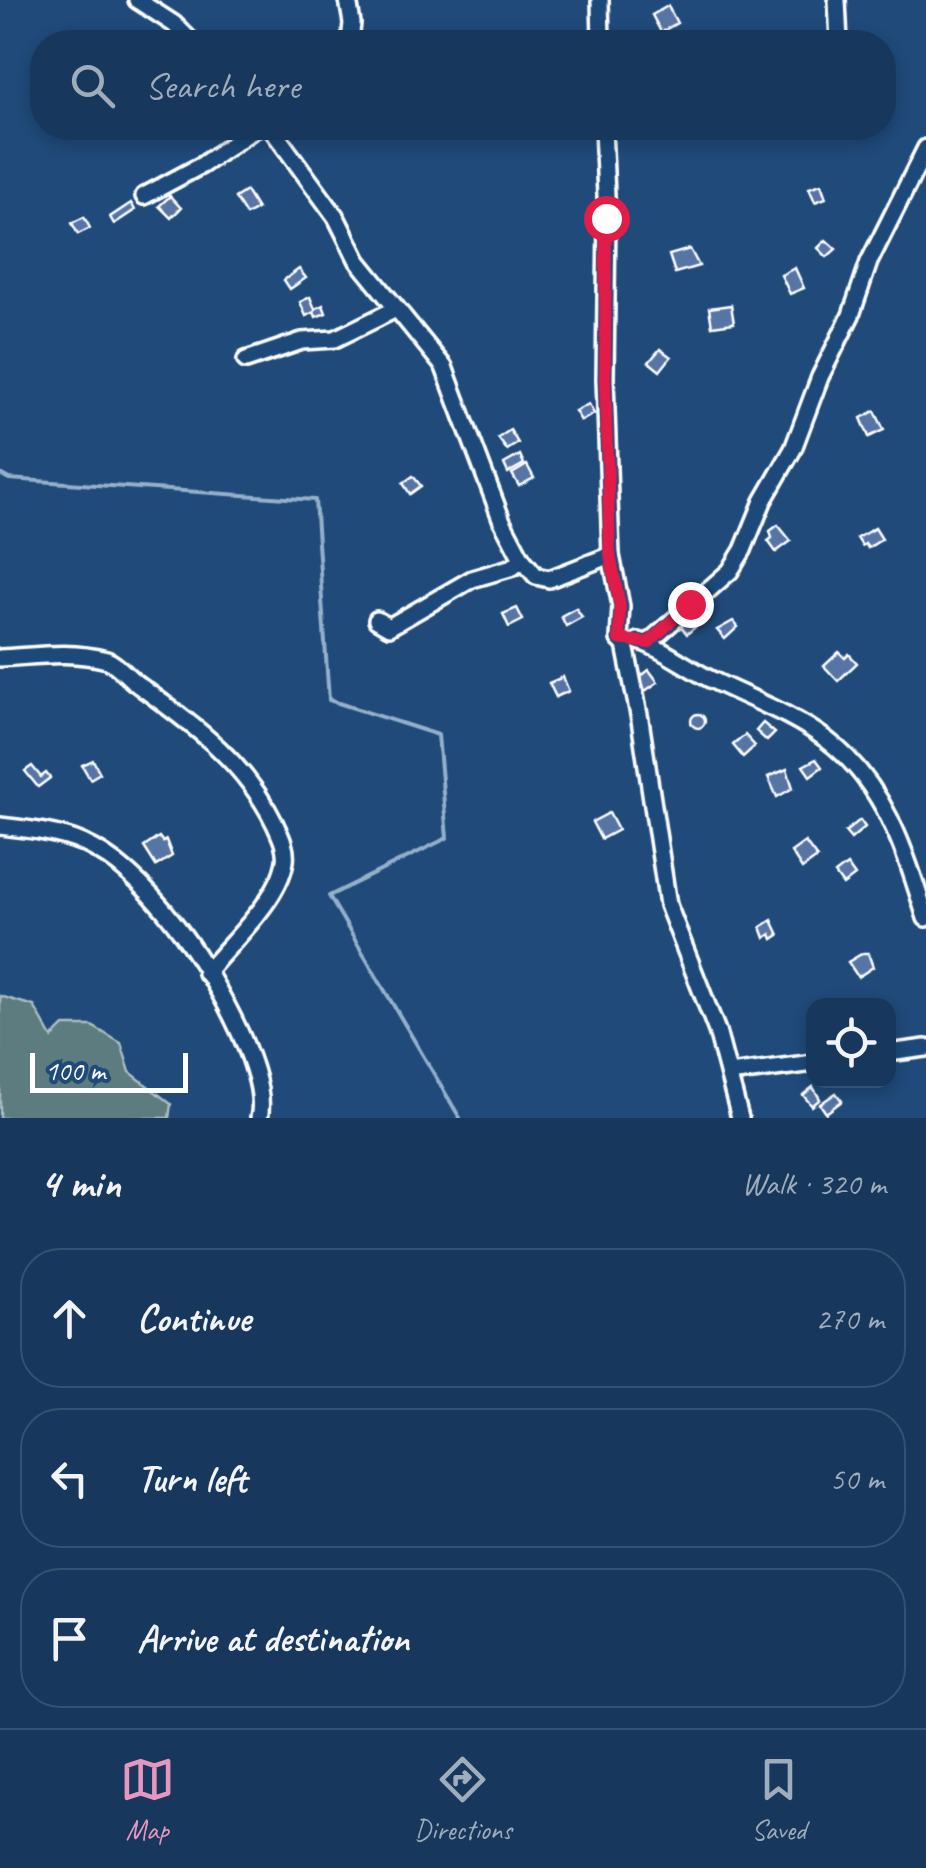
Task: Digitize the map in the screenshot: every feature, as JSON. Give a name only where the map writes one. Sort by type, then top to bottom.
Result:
[{"type":"street","points":[[137,0],[180,30]]},
{"type":"street","points":[[348,0],[351,30]]},
{"type":"street","points":[[600,0],[601,30]]},
{"type":"street","points":[[837,0],[838,30]]},
{"type":"street","points":[[144,196],[238,140]]},
{"type":"street","points":[[285,140],[336,217],[358,260],[444,367],[502,521],[522,559],[536,576],[548,578],[610,554]]},
{"type":"street","points":[[603,140],[610,554],[620,606],[619,639],[625,645],[640,720],[668,905],[700,983],[740,1118]]},
{"type":"street","points":[[648,643],[730,571],[743,550],[763,500],[793,449],[870,262],[926,148]]},
{"type":"street","points":[[246,360],[302,341],[335,338],[396,308]]},
{"type":"street","points":[[377,620],[389,626],[472,579],[513,567],[522,559]]},
{"type":"street","points":[[619,639],[648,643],[697,674],[778,711],[845,755],[886,807],[926,918]]},
{"type":"street","points":[[0,658],[58,652],[110,661],[230,758],[260,793],[282,838],[284,864],[259,911],[206,974]]},
{"type":"street","points":[[0,826],[84,844],[148,892],[178,926],[256,1067],[262,1093],[259,1118]]},
{"type":"street","points":[[896,1052],[926,1048]]},
{"type":"street","points":[[729,1074],[806,1063]]},
{"type":"green space","points":[[0,996],[34,1006],[52,1038],[64,1026],[92,1026],[121,1043],[130,1072],[171,1104],[169,1118],[0,1118]]},
{"type":"building","points":[[668,6],[677,23],[660,30],[652,15]]},
{"type":"building","points":[[821,184],[826,198],[815,202],[809,188]]},
{"type":"building","points":[[246,191],[257,209],[246,215],[235,198]]},
{"type":"building","points":[[170,196],[181,208],[171,218],[159,206]]},
{"type":"building","points":[[131,203],[135,210],[114,224],[110,217]]},
{"type":"building","points":[[84,217],[90,228],[78,234],[72,223]]},
{"type":"building","points":[[826,240],[836,249],[827,257],[818,248]]},
{"type":"building","points":[[690,249],[699,266],[675,273],[669,255]]},
{"type":"building","points":[[795,268],[804,288],[790,294],[781,275]]},
{"type":"building","points":[[299,269],[306,278],[290,289],[284,280]]},
{"type":"building","points":[[310,297],[315,309],[323,305],[326,313],[306,316],[300,302]]},
{"type":"building","points":[[731,305],[734,323],[712,326],[709,308]]},
{"type":"building","points":[[660,349],[671,357],[660,371],[649,362]]},
{"type":"building","points":[[589,404],[594,414],[581,421],[575,411]]},
{"type":"building","points":[[875,411],[884,430],[869,437],[861,418]]},
{"type":"building","points":[[510,430],[518,443],[507,450],[498,438]]},
{"type":"building","points":[[520,455],[524,464],[508,473],[504,464]]},
{"type":"building","points":[[527,465],[534,478],[519,486],[512,474]]},
{"type":"building","points":[[413,476],[421,486],[410,494],[403,483]]},
{"type":"building","points":[[778,525],[791,541],[776,552],[768,541],[772,538],[770,531]]},
{"type":"building","points":[[875,528],[882,539],[868,548],[862,546],[857,538]]},
{"type":"building","points":[[517,608],[523,620],[509,627],[503,614]]},
{"type":"building","points":[[576,608],[582,617],[566,626],[561,616]]},
{"type":"building","points":[[690,613],[700,623],[687,634],[678,623]]},
{"type":"building","points":[[733,621],[738,627],[725,639],[717,630]]},
{"type":"building","points":[[839,652],[845,658],[849,654],[857,663],[838,681],[824,666]]},
{"type":"building","points":[[649,670],[658,682],[645,691],[640,677]]},
{"type":"building","points":[[563,677],[569,691],[556,697],[549,683]]},
{"type":"building","points":[[698,714],[705,721],[698,728],[691,721]]},
{"type":"building","points":[[763,723],[775,733],[767,741],[756,731]]},
{"type":"building","points":[[745,735],[755,746],[743,757],[733,745]]},
{"type":"building","points":[[816,759],[822,767],[810,776],[803,766]]},
{"type":"building","points":[[93,760],[100,773],[90,779],[82,765]]},
{"type":"building","points":[[32,766],[41,777],[46,773],[50,778],[38,787],[25,771]]},
{"type":"building","points":[[787,769],[793,788],[777,797],[768,777]]},
{"type":"building","points":[[609,813],[618,830],[601,839],[592,822]]},
{"type":"building","points":[[860,820],[865,827],[851,839],[845,832]]},
{"type":"building","points":[[159,837],[163,842],[166,840],[172,856],[156,866],[144,847]]},
{"type":"building","points":[[805,842],[817,858],[802,869],[791,852]]},
{"type":"building","points":[[847,865],[855,876],[843,885],[835,874]]},
{"type":"building","points":[[772,920],[779,935],[765,938],[761,927]]},
{"type":"building","points":[[868,953],[873,967],[858,977],[848,962]]},
{"type":"building","points":[[814,1088],[820,1099],[812,1106],[803,1095]]},
{"type":"building","points":[[836,1093],[842,1101],[826,1113],[820,1104]]},
{"type":"waterway","points":[[0,474],[9,479],[315,500],[329,700],[438,735],[447,838],[329,896],[460,1118]]},
{"type":"route","points":[[606,218],[610,554],[620,606],[619,639],[648,643],[690,604]]}]
